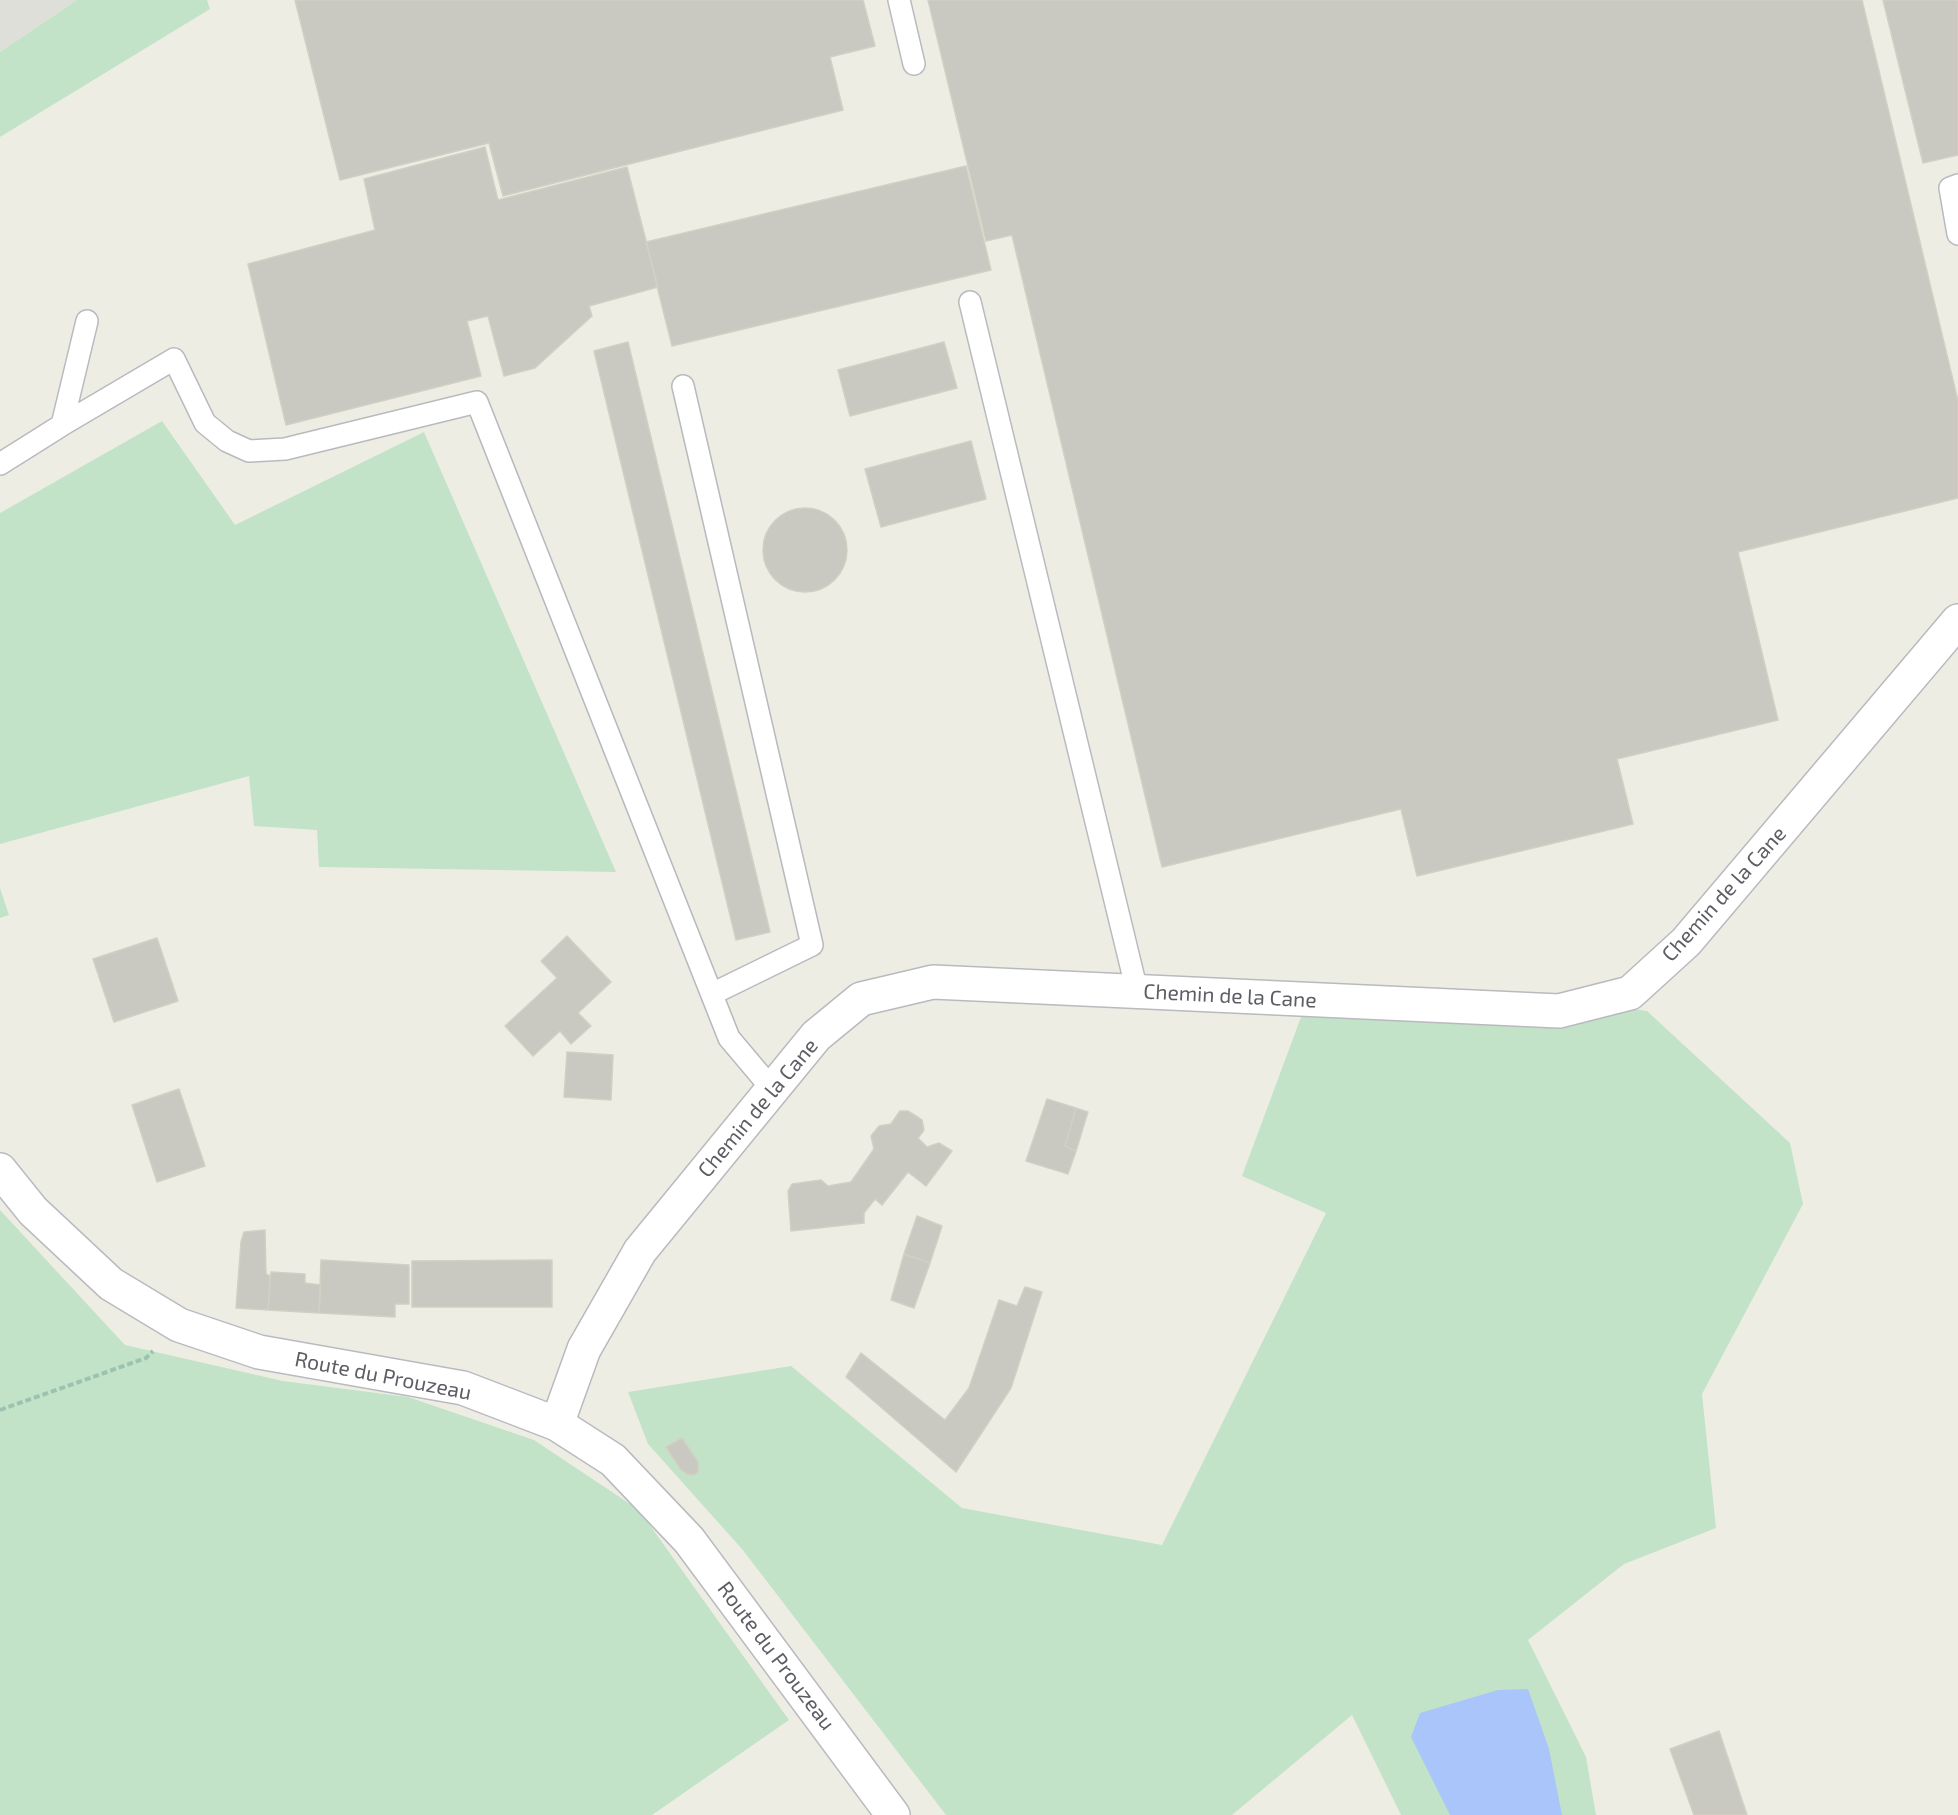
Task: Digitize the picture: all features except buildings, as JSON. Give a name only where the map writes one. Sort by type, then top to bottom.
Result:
[{"type":"street","name":"Chemin de la Cane","points":[[557,1424],[584,1349],[640,1251],[816,1036],[861,999],[933,982],[1559,1011],[1630,993],[1686,942],[1958,621]]},
{"type":"street","name":"Route du Prouzeau","points":[[0,1170],[33,1211],[111,1284],[179,1325],[259,1352],[463,1388],[557,1424],[614,1460],[689,1540],[893,1815]]},
{"type":"lane","points":[[899,0],[914,64]]},
{"type":"lane","points":[[1958,185],[1950,188],[1958,234]]},
{"type":"lane","points":[[970,302],[1137,991]]},
{"type":"lane","points":[[62,425],[87,321]]},
{"type":"lane","points":[[0,464],[174,359],[205,423],[227,441],[249,451],[285,449],[477,402],[729,1038],[772,1089]]},
{"type":"lane","points":[[683,386],[812,945],[712,994]]},
{"type":"path","points":[[0,1410],[146,1358],[179,1325]]},
{"type":"shaded area","points":[[0,0],[77,0],[0,52]]},
{"type":"green space","points":[[77,0],[207,0],[210,9],[0,137],[0,52]]},
{"type":"green space","points":[[162,421],[235,525],[424,432],[616,872],[319,867],[317,830],[254,826],[249,776],[0,844],[0,513]]},
{"type":"green space","points":[[0,888],[9,915],[0,918]]},
{"type":"green space","points":[[1314,982],[1536,994],[1647,1011],[1790,1143],[1803,1204],[1702,1394],[1716,1528],[1624,1564],[1528,1640],[1586,1757],[1596,1815],[1401,1815],[1352,1715],[1232,1815],[946,1815],[742,1549],[648,1444],[628,1392],[791,1366],[962,1508],[1162,1545],[1326,1213],[1242,1176]]},
{"type":"green space","points":[[0,1210],[125,1345],[283,1381],[408,1397],[534,1440],[639,1510],[789,1720],[652,1815],[0,1815]]},
{"type":"water","points":[[1528,1689],[1549,1749],[1562,1815],[1450,1815],[1411,1737],[1420,1713],[1498,1690]]}]
